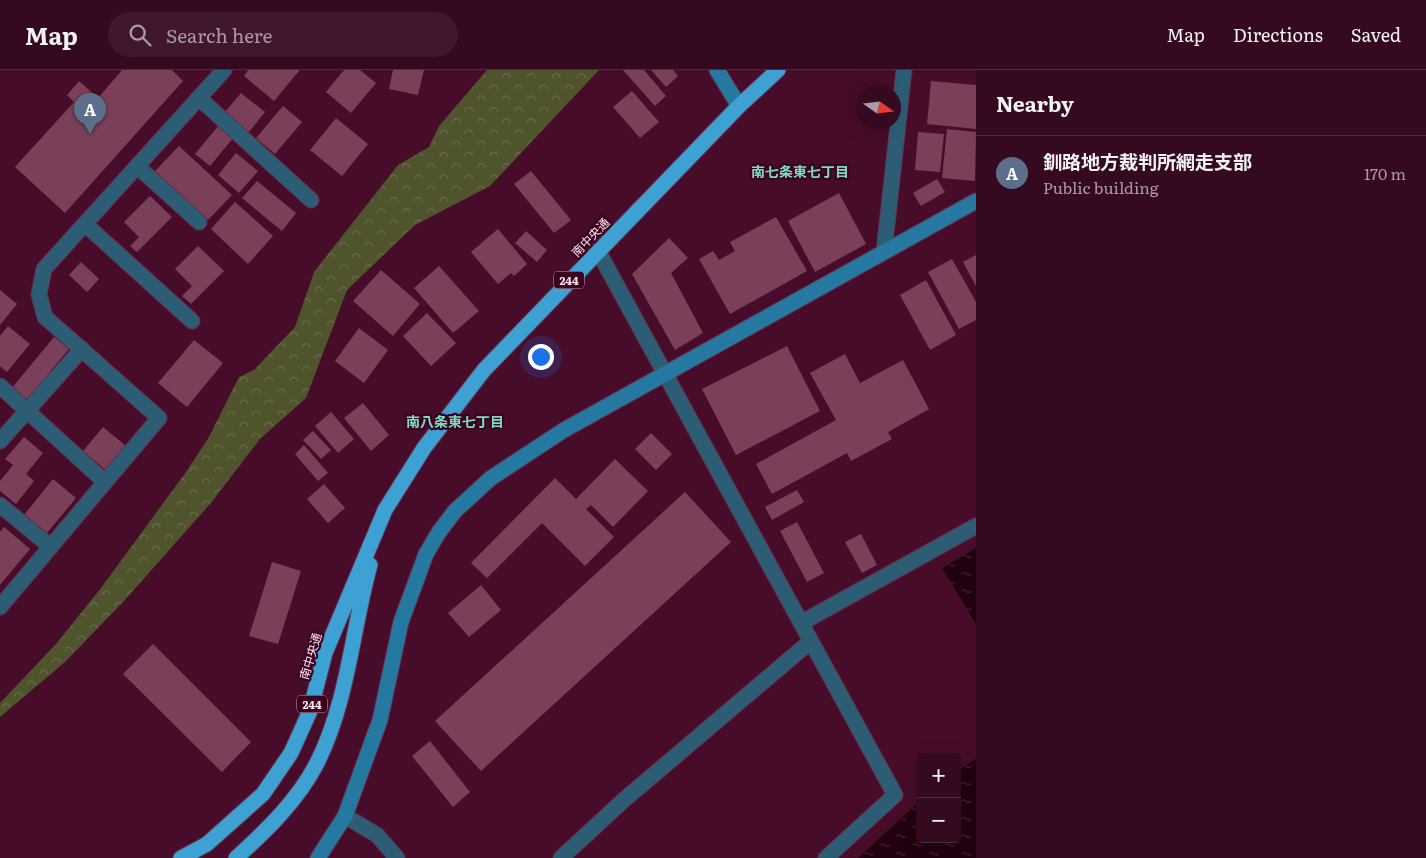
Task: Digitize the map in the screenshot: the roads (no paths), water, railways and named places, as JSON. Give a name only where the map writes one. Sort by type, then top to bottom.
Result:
[{"type":"highway","name":"南中央通","points":[[181,858],[207,844],[256,800],[291,753],[310,711],[325,653],[385,510],[424,448],[484,370],[739,106],[778,70]]},
{"type":"highway","name":"南中央通","points":[[236,858],[288,807],[317,763],[335,717],[364,585],[385,510]]},
{"type":"street","points":[[0,607],[159,418],[45,317],[39,294],[44,269],[224,70]]},
{"type":"street","points":[[717,70],[739,106]]},
{"type":"street","points":[[884,252],[904,70]]},
{"type":"street","points":[[199,98],[311,200]]},
{"type":"street","points":[[137,166],[199,222]]},
{"type":"street","points":[[318,858],[345,816],[380,720],[401,622],[426,554],[439,532],[472,494],[513,462],[564,430],[976,201]]},
{"type":"street","points":[[85,224],[192,321]]},
{"type":"street","points":[[598,251],[895,796],[826,858]]},
{"type":"street","points":[[0,441],[82,350]]},
{"type":"street","points":[[0,386],[105,482]]},
{"type":"street","points":[[0,505],[51,548]]},
{"type":"street","points":[[801,624],[976,526]]},
{"type":"street","points":[[561,858],[625,799],[811,641]]},
{"type":"street","points":[[345,816],[377,835],[397,858]]},
{"type":"water","points":[[976,548],[976,624],[942,568]]},
{"type":"water","points":[[976,759],[976,858],[858,858],[916,805],[916,843],[961,843],[961,768]]},
{"type":"place","name":"釧路地方裁判所網走支部","points":[[90,134]]},
{"type":"district","name":"南七条東七丁目","points":[[800,171]]},
{"type":"district","name":"南八条東七丁目","points":[[455,421]]}]
